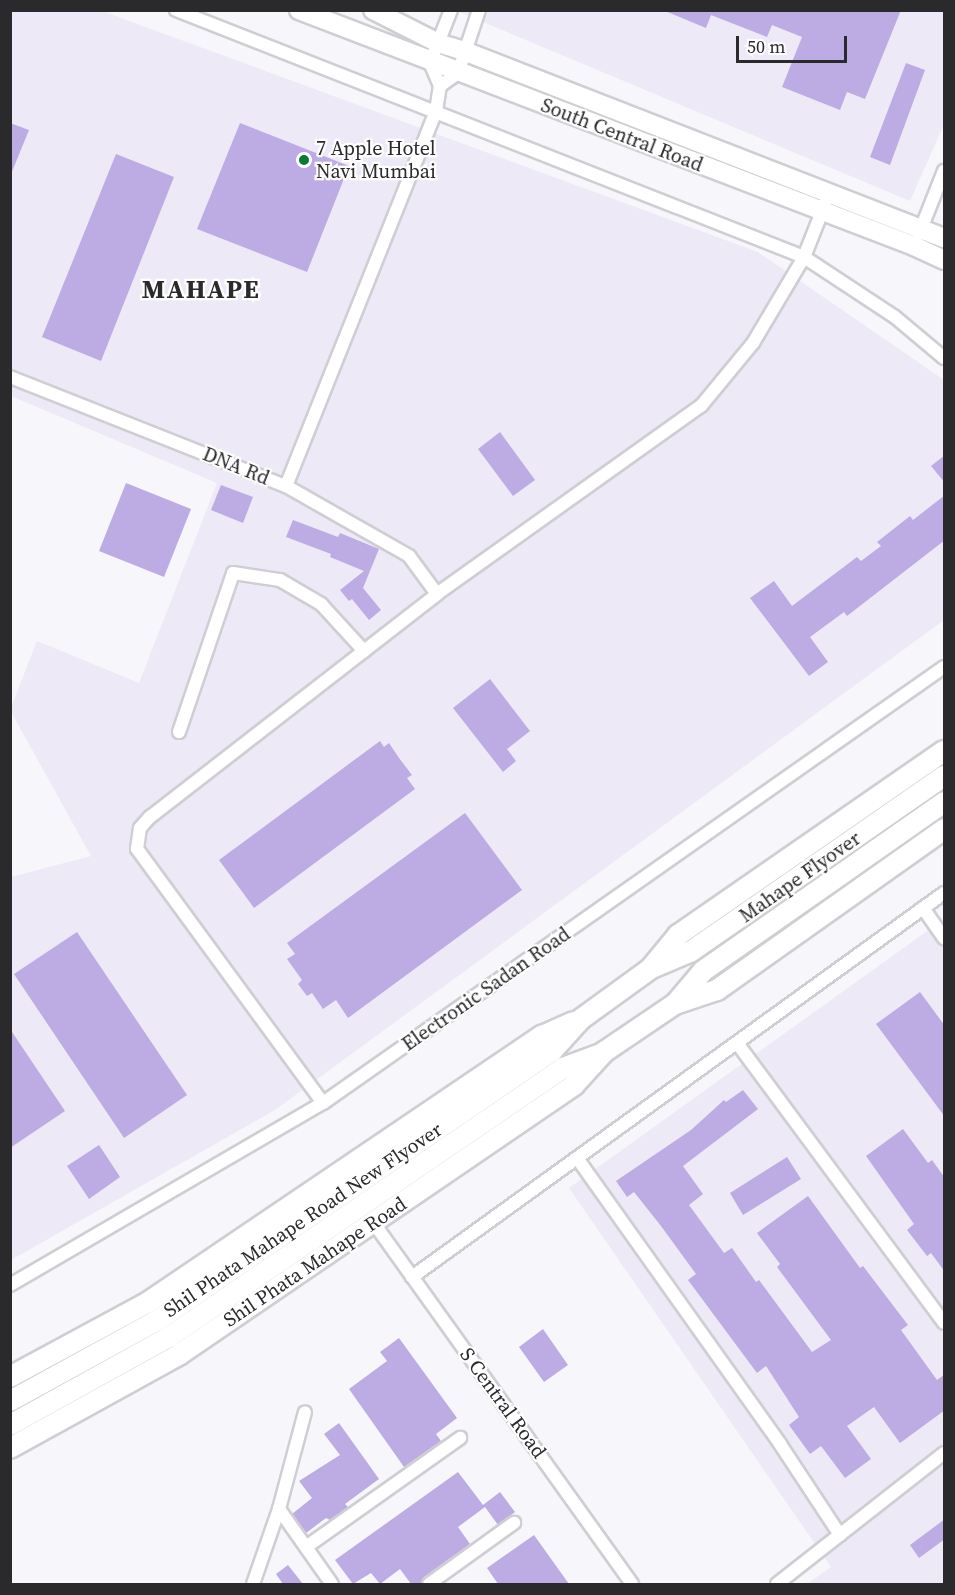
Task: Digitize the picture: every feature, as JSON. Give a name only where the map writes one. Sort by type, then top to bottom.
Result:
[{"type":"main road","name":"South Central Road","points":[[299,10],[458,74],[914,246],[945,260]]},
{"type":"main road","name":"South Central Road","points":[[373,10],[438,43],[464,51],[945,238]]},
{"type":"main road","points":[[10,1377],[147,1303],[542,1036],[581,1018],[650,969],[678,935],[945,751]]},
{"type":"main road","name":"Mahape Flyover","points":[[650,969],[690,952],[945,776]]},
{"type":"main road","name":"Mahape Flyover","points":[[675,1004],[703,971],[945,802]]},
{"type":"main road","points":[[604,1052],[675,1004],[717,990],[945,829]]},
{"type":"main road","name":"Shil Phata Mahape Road New Flyover","points":[[10,1401],[158,1320],[552,1051],[581,1018]]},
{"type":"main road","name":"Shil Phata Mahape Road New Flyover","points":[[10,1425],[169,1337],[563,1068],[604,1052]]},
{"type":"main road","name":"Shil Phata Mahape Road","points":[[10,1448],[180,1354],[574,1085],[604,1052]]},
{"type":"street","points":[[176,10],[804,257],[895,317],[945,358]]},
{"type":"street","points":[[286,486],[436,111],[440,86],[430,63],[452,10]]},
{"type":"street","points":[[440,86],[458,74],[478,10]]},
{"type":"street","points":[[914,246],[945,171]]},
{"type":"street","points":[[323,1103],[138,849],[140,828],[150,817],[437,594],[701,406],[753,343],[804,257],[828,193]]},
{"type":"street","name":"DNA Rd","points":[[10,377],[286,486],[409,556],[437,594]]},
{"type":"street","points":[[179,732],[233,573],[280,580],[321,603],[364,651]]},
{"type":"street","name":"Electronic Sadan Road","points":[[10,1285],[323,1103],[945,667]]},
{"type":"street","points":[[412,1277],[945,892]]},
{"type":"street","points":[[924,908],[945,938]]},
{"type":"street","points":[[737,1043],[945,1323]]},
{"type":"street","points":[[578,1158],[780,1444],[840,1535]]},
{"type":"street","name":"S Central Road","points":[[373,1222],[632,1584]]},
{"type":"street","points":[[254,1584],[279,1509],[305,1412]]},
{"type":"street","points":[[306,1547],[460,1438]]},
{"type":"street","points":[[777,1584],[945,1453]]},
{"type":"street","points":[[279,1509],[332,1584]]},
{"type":"street","points":[[429,1584],[514,1523]]},
{"type":"shaded area","points":[[11,11],[102,11],[758,252],[944,380],[944,620],[275,1110],[11,1260],[11,877],[91,856],[10,710],[37,641],[139,683],[217,483],[11,396]]},
{"type":"shaded area","points":[[457,11],[944,11],[944,124],[910,201]]},
{"type":"shaded area","points":[[944,919],[944,1584],[807,1584],[831,1567],[569,1188]]},
{"type":"building","points":[[901,10],[865,99],[847,92],[840,110],[782,87],[802,37],[772,25],[767,37],[711,15],[706,28],[665,11]]},
{"type":"building","points":[[906,63],[925,70],[890,165],[870,157]]},
{"type":"building","points":[[10,123],[29,130],[11,174],[10,174]]},
{"type":"building","points":[[240,123],[349,166],[307,272],[197,229]]},
{"type":"building","points":[[116,154],[174,177],[101,361],[42,337]]},
{"type":"building","points":[[500,432],[535,480],[513,496],[478,449]]},
{"type":"building","points":[[945,455],[945,483],[931,466]]},
{"type":"building","points":[[126,483],[191,509],[164,577],[99,551]]},
{"type":"building","points":[[221,485],[253,497],[243,523],[211,510]]},
{"type":"building","points":[[945,495],[945,540],[847,616],[844,612],[810,637],[828,662],[809,676],[750,598],[774,581],[792,606],[857,557],[861,561],[881,546],[877,542],[910,516],[913,520]]},
{"type":"building","points":[[293,520],[338,537],[340,533],[379,549],[363,588],[381,610],[369,620],[352,599],[349,601],[340,590],[364,571],[330,557],[331,554],[286,537]]},
{"type":"building","points":[[490,679],[530,731],[507,749],[516,761],[503,772],[453,708]]},
{"type":"building","points":[[380,741],[384,747],[389,743],[412,775],[407,778],[415,789],[254,908],[219,860]]},
{"type":"building","points":[[465,813],[522,890],[348,1018],[336,1000],[323,1009],[312,993],[307,996],[298,984],[302,980],[287,959],[295,954],[287,943]]},
{"type":"building","points":[[77,932],[187,1095],[124,1138],[14,974]]},
{"type":"building","points":[[920,992],[945,1026],[945,1117],[876,1024]]},
{"type":"building","points":[[10,1029],[65,1111],[10,1148]]},
{"type":"building","points":[[743,1090],[758,1109],[683,1166],[703,1194],[689,1205],[724,1253],[732,1248],[756,1282],[759,1280],[812,1352],[831,1340],[777,1267],[780,1264],[757,1233],[808,1196],[860,1268],[863,1266],[908,1325],[901,1330],[937,1380],[945,1374],[945,1410],[900,1443],[874,1407],[847,1426],[871,1459],[845,1478],[821,1446],[810,1454],[789,1425],[799,1417],[766,1366],[757,1373],[688,1280],[696,1274],[661,1226],[634,1192],[627,1197],[616,1181],[691,1130],[724,1100],[726,1102]]},
{"type":"building","points":[[903,1129],[928,1163],[932,1160],[945,1178],[945,1272],[931,1253],[927,1256],[907,1230],[914,1224],[866,1156]]},
{"type":"building","points":[[99,1145],[120,1177],[89,1199],[67,1166]]},
{"type":"building","points":[[787,1157],[801,1179],[743,1215],[730,1193]]},
{"type":"building","points":[[543,1329],[568,1365],[544,1382],[519,1347]]},
{"type":"building","points":[[399,1338],[457,1418],[436,1434],[441,1441],[404,1467],[349,1389],[387,1361],[380,1352]]},
{"type":"building","points":[[339,1423],[379,1479],[345,1504],[348,1507],[330,1520],[326,1518],[306,1533],[292,1514],[312,1498],[299,1481],[340,1455],[324,1434]]},
{"type":"building","points":[[458,1472],[483,1505],[500,1492],[515,1512],[498,1525],[485,1507],[458,1527],[470,1544],[424,1577],[421,1584],[411,1584],[400,1569],[380,1584],[371,1573],[353,1584],[335,1560]]},
{"type":"building","points":[[945,1519],[945,1539],[919,1558],[910,1545]]},
{"type":"building","points":[[534,1535],[569,1584],[498,1584],[487,1568]]},
{"type":"building","points":[[288,1565],[303,1584],[283,1584],[276,1574]]},
{"type":"place","name":"7 Apple Hotel Navi Mumbai","points":[[304,160]]},
{"type":"district","name":"MAHAPE","points":[[201,290]]}]
